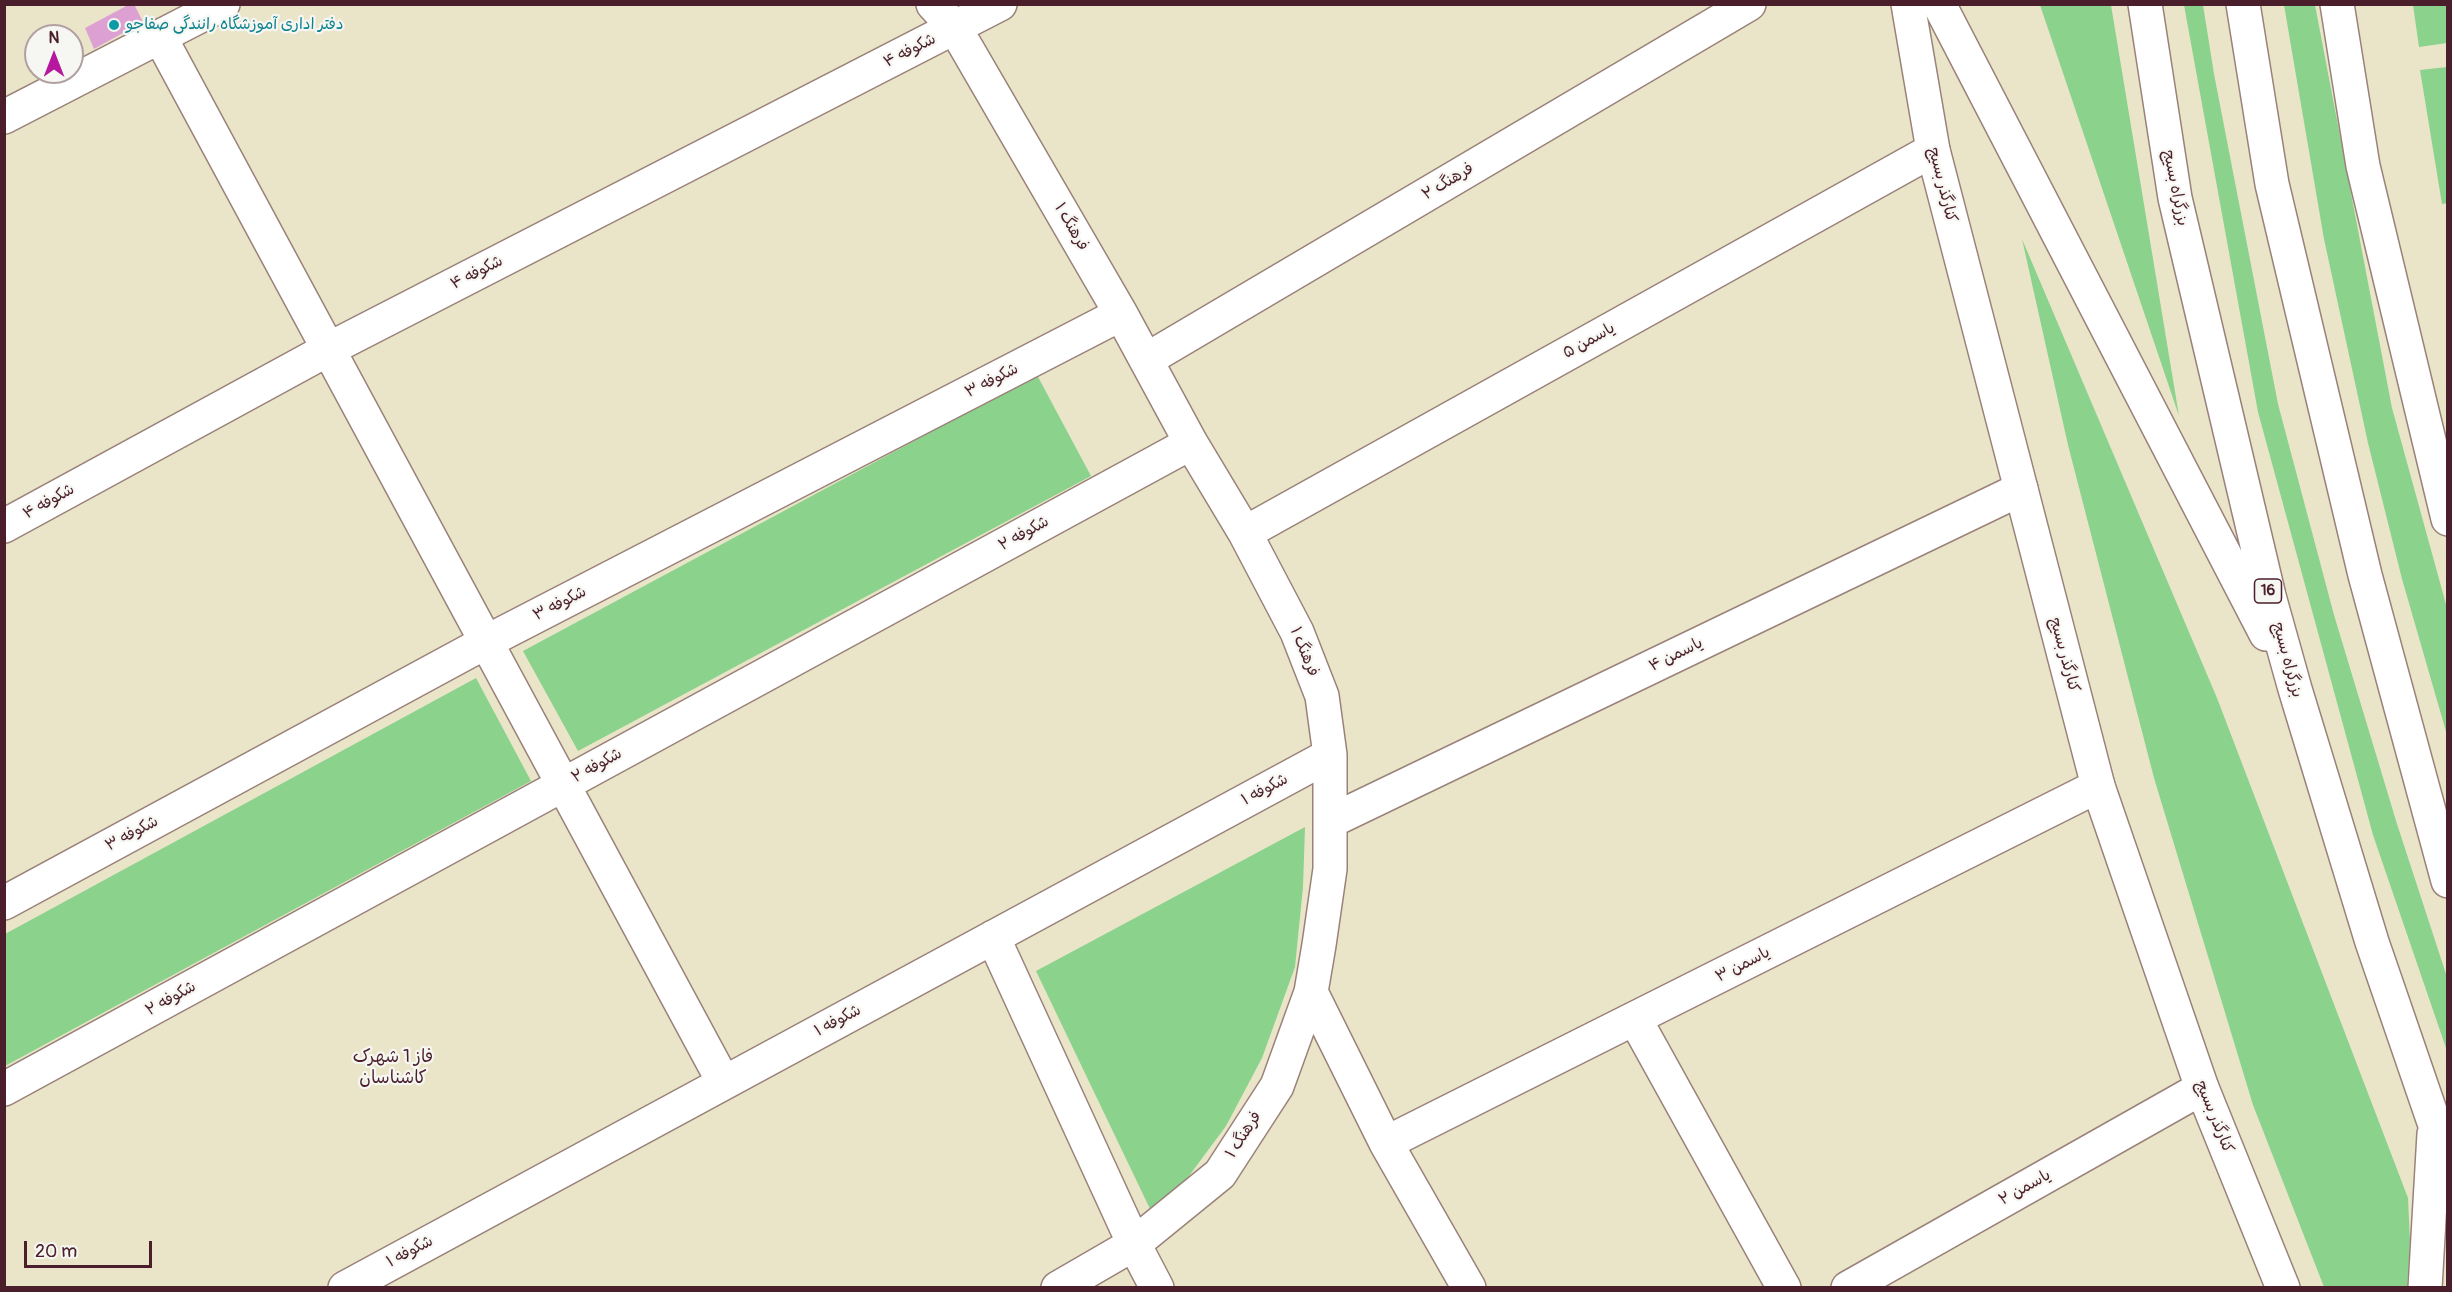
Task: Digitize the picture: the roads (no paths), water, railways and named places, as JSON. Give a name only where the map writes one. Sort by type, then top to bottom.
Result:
[{"type":"main road","points":[[4,117],[223,4]]},
{"type":"main road","name":"شکوفه ۴","points":[[4,526],[944,16],[1000,4]]},
{"type":"main road","name":"فرهنگ ۲","points":[[1146,360],[1749,4]]},
{"type":"main road","name":"کنارگذر بسیج","points":[[1908,4],[1933,150],[2098,786],[2202,1088],[2283,1287]]},
{"type":"main road","points":[[1938,4],[2295,689]]},
{"type":"main road","name":"بزرگراه بسیج","points":[[2145,4],[2175,198],[2270,596],[2295,689],[2372,942],[2448,1163]]},
{"type":"main road","points":[[2243,4],[2272,184],[2365,575],[2448,881]]},
{"type":"main road","points":[[2337,4],[2362,166],[2448,519]]},
{"type":"main road","name":"فرهنگ ۱","points":[[944,16],[1121,314],[1191,443],[1245,533],[1301,642],[1322,696],[1330,755],[1330,869],[1311,992],[1276,1086],[1220,1174],[1134,1244],[1058,1287]]},
{"type":"main road","points":[[160,37],[327,350],[565,784],[724,1083]]},
{"type":"main road","name":"یاسمن ۵","points":[[1245,533],[1933,150]]},
{"type":"main road","name":"شکوفه ۳","points":[[4,903],[486,642],[1121,314]]},
{"type":"main road","name":"شکوفه ۲","points":[[4,1089],[1191,443]]},
{"type":"main road","name":"یاسمن ۴","points":[[1331,820],[2021,489]]},
{"type":"main road","name":"شکوفه ۱","points":[[345,1287],[1330,755]]},
{"type":"main road","name":"یاسمن ۳","points":[[1386,1143],[2098,786]]},
{"type":"main road","points":[[993,937],[1134,1244],[1157,1287]]},
{"type":"main road","points":[[1311,992],[1386,1143],[1469,1287]]},
{"type":"main road","points":[[1635,1019],[1784,1287]]},
{"type":"main road","name":"یاسمن ۲","points":[[1848,1287],[2202,1088]]},
{"type":"main road","points":[[2425,1287],[2435,1126]]},
{"type":"place","name":"دفتر اداری آموزشگاه رانندگی صفاجو","points":[[114,25]]},
{"type":"district","name":"فاز 1 شهرک کاشناسان","points":[[393,1067]]}]
